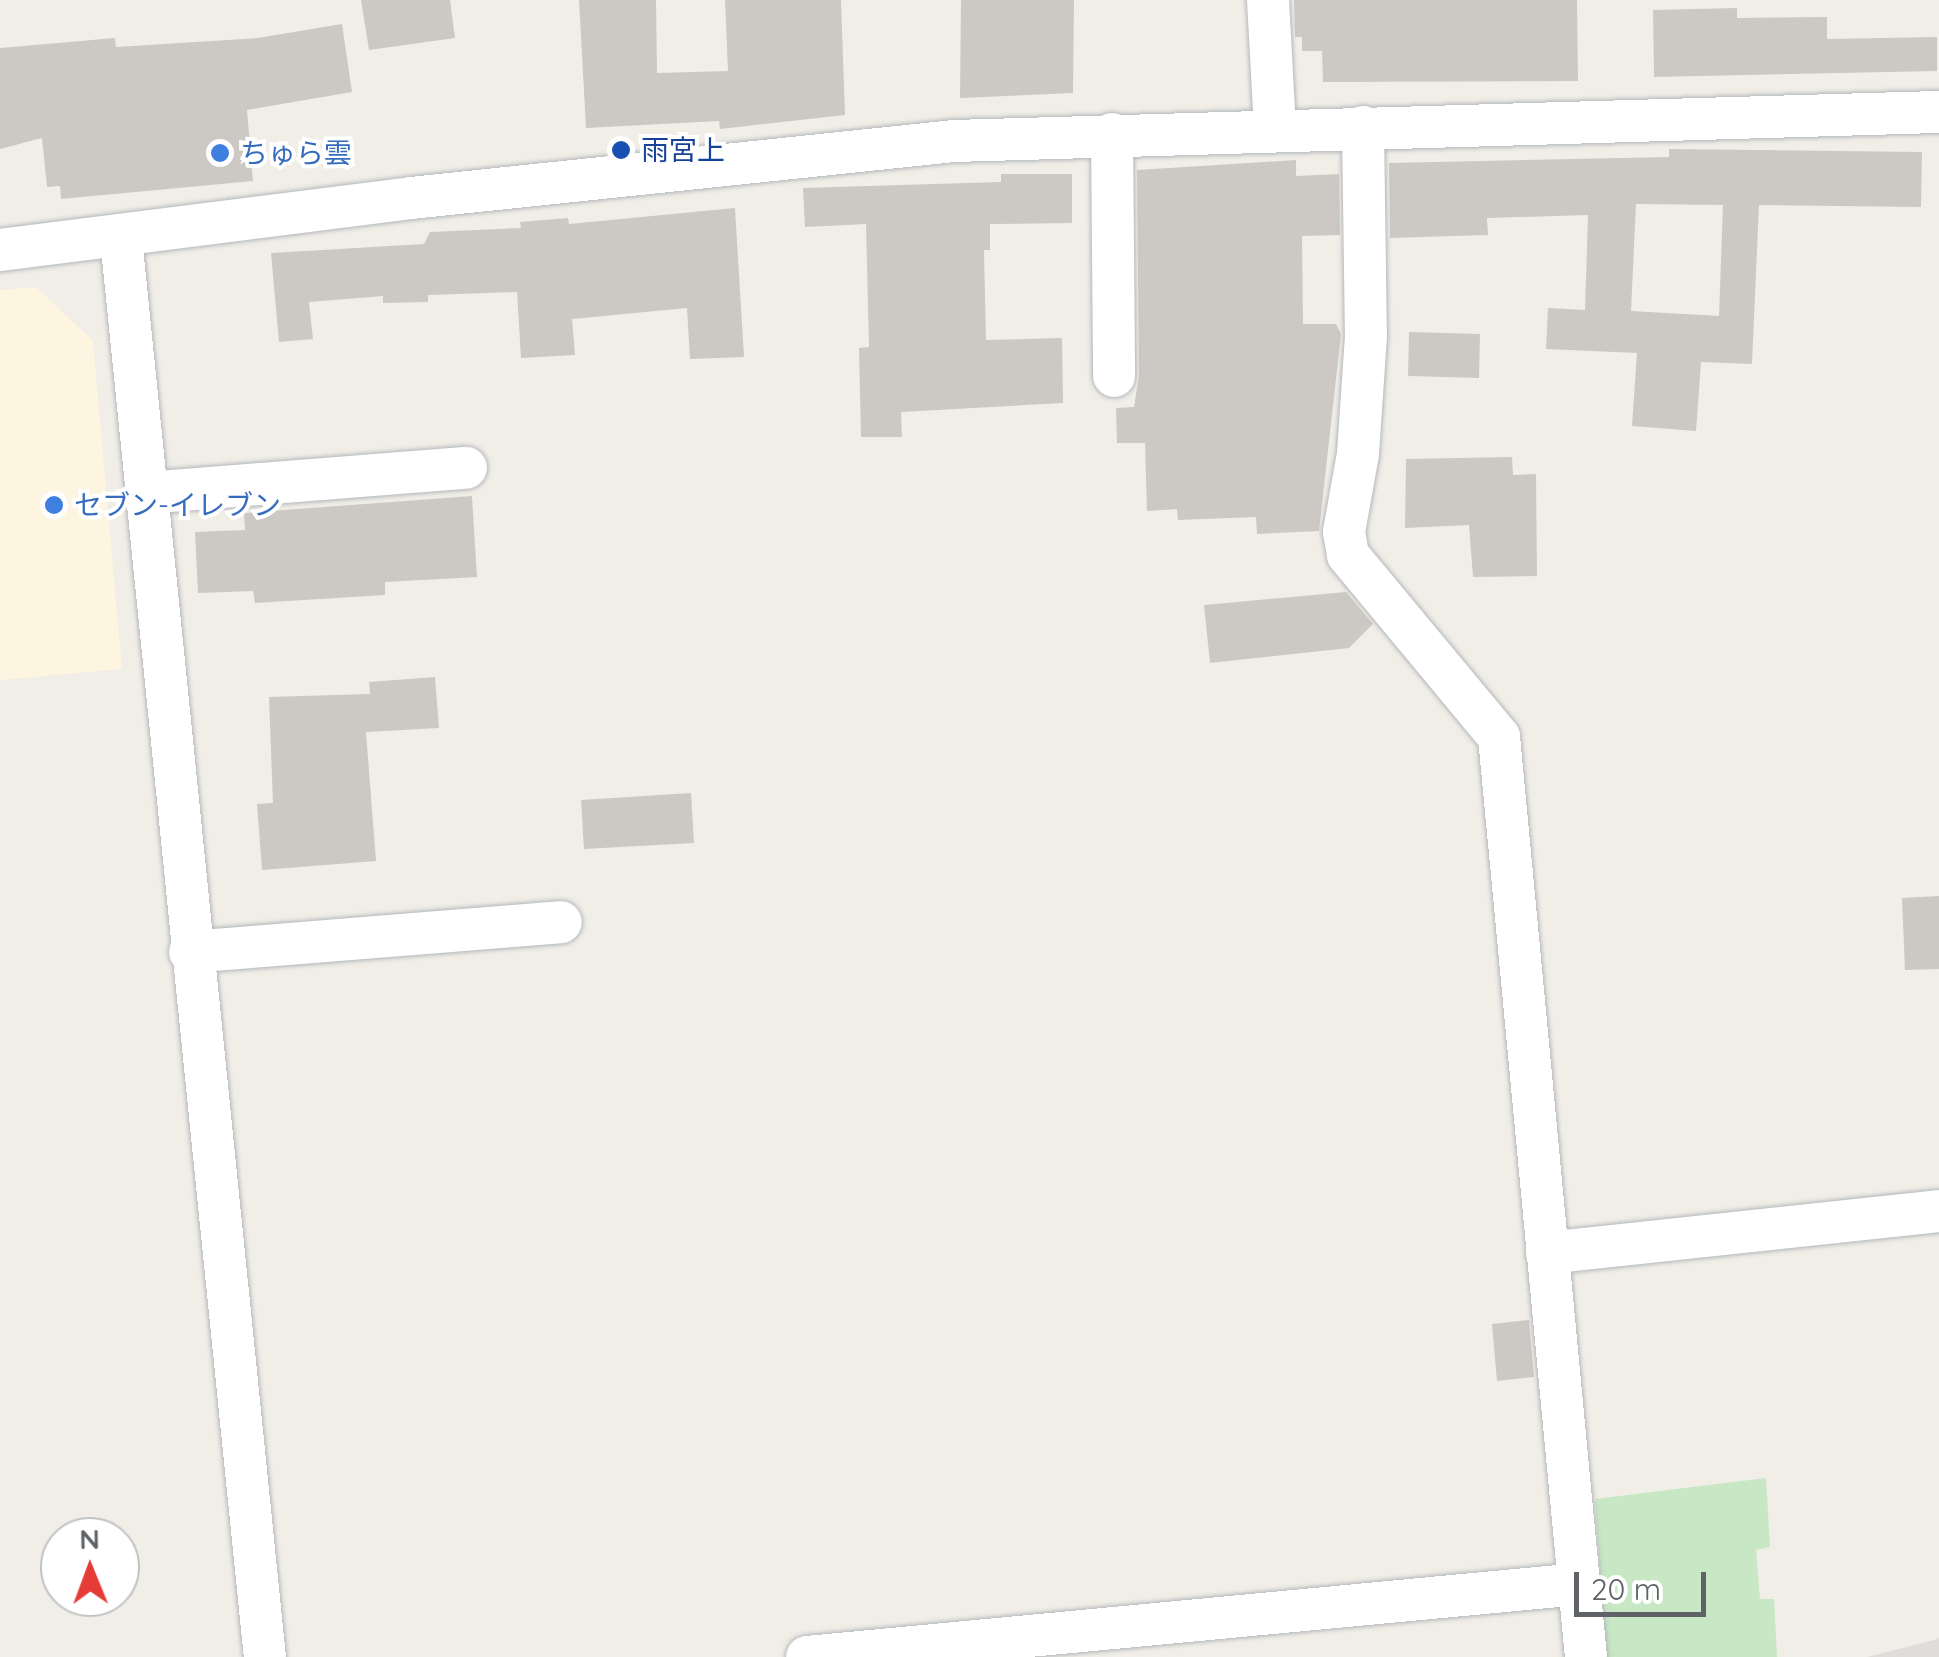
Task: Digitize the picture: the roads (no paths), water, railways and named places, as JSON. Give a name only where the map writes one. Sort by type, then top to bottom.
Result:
[{"type":"street","points":[[1268,0],[1276,130]]},
{"type":"street","points":[[0,250],[121,238],[410,198],[954,141],[1939,112]]},
{"type":"street","points":[[1363,127],[1366,336],[1358,454],[1344,532],[1348,555],[1500,737],[1586,1657]]},
{"type":"street","points":[[1112,134],[1114,376]]},
{"type":"street","points":[[121,238],[190,952],[265,1657]]},
{"type":"street","points":[[145,494],[466,468]]},
{"type":"street","points":[[190,952],[560,922]]},
{"type":"street","points":[[1547,1253],[1939,1211]]},
{"type":"street","points":[[807,1657],[1579,1584]]},
{"type":"place","name":"雨宮上","points":[[621,150]]},
{"type":"place","name":"ちゅら雲","points":[[220,153]]},
{"type":"place","name":"セブン-イレブン","points":[[54,505]]}]
